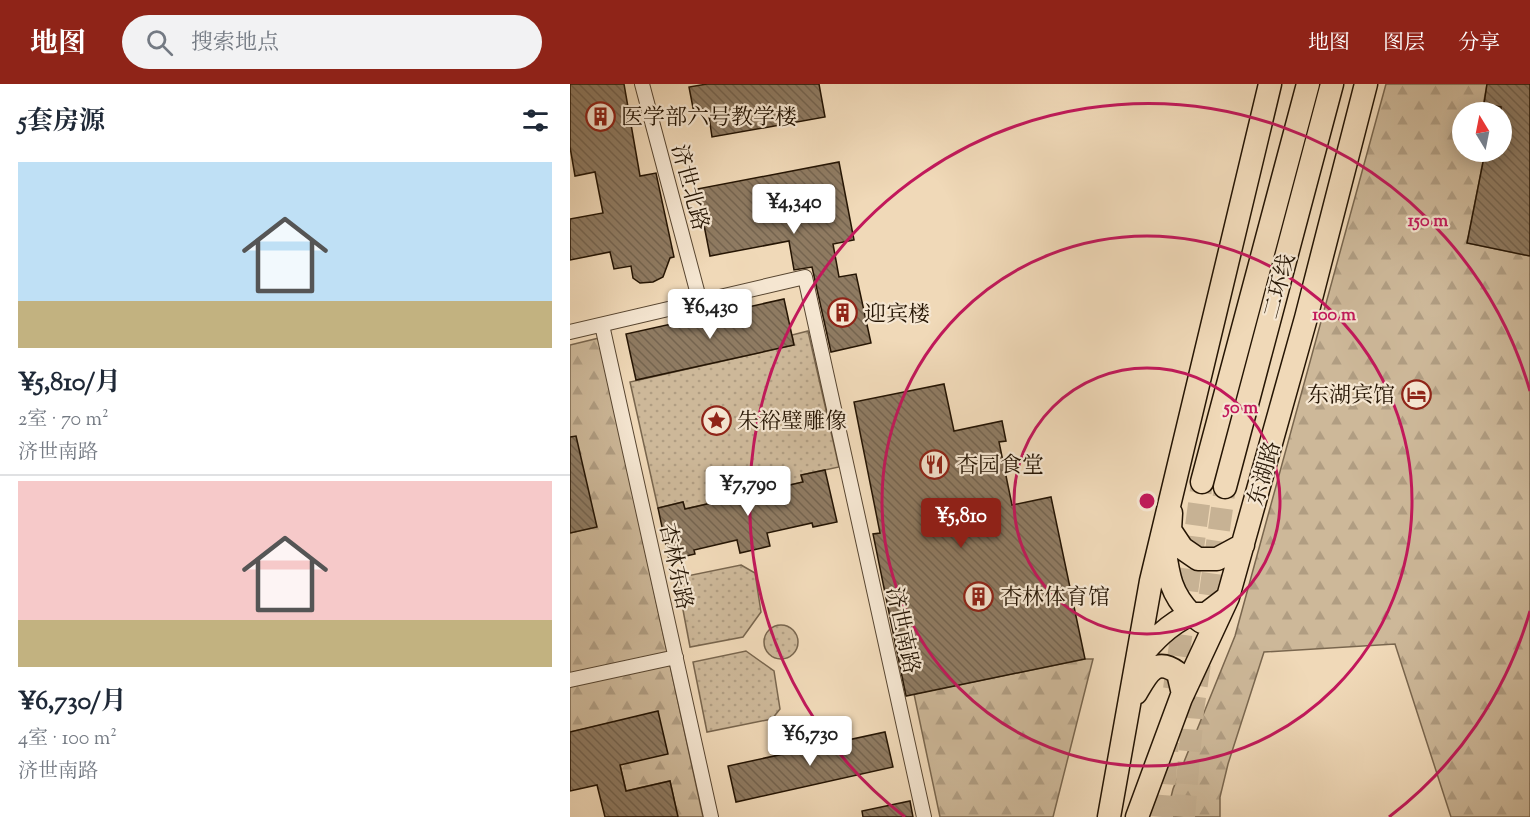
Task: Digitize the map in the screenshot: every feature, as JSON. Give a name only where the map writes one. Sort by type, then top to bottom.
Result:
[{"type":"main road","points":[[1109,817],[1162,533],[1270,84]]},
{"type":"main road","name":"二环线","points":[[1202,482],[1308,84]]},
{"type":"main road","name":"二环线","points":[[1225,487],[1332,84]]},
{"type":"main road","name":"东湖路","points":[[1137,817],[1183,694],[1228,597],[1306,318],[1365,84]]},
{"type":"main road","points":[[1174,485],[1170,530],[1182,548],[1198,559],[1216,559],[1243,545]]},
{"type":"main road","points":[[1162,533],[1169,582],[1184,608],[1203,624],[1208,640]]},
{"type":"main road","points":[[1137,660],[1154,639],[1174,622],[1191,614],[1206,614],[1228,597]]},
{"type":"main road","points":[[1128,707],[1149,670],[1159,666],[1169,666],[1179,673],[1183,694]]},
{"type":"street","name":"济世北路","points":[[642,84],[700,302]]},
{"type":"street","name":"济世南路","points":[[700,302],[805,277],[924,817]]},
{"type":"street","points":[[570,332],[700,302]]},
{"type":"street","name":"杏林东路","points":[[602,324],[711,817]]},
{"type":"street","points":[[570,680],[676,657]]},
{"type":"green space","name":"东湖宾馆","points":[[1386,84],[1487,84],[1484,102],[1452,102],[1452,162],[1483,162],[1467,243],[1530,256],[1530,817],[1451,817],[1395,644],[1264,652],[1228,764],[1220,797],[1220,817],[1166,817],[1173,789],[1235,636]]},
{"type":"green space","points":[[808,331],[839,467],[801,475],[803,482],[685,509],[683,502],[658,508],[630,382],[794,345],[792,335]]},
{"type":"green space","points":[[599,338],[703,817],[678,817],[670,781],[626,791],[620,765],[658,712],[570,732],[570,533],[596,527],[570,457],[570,345]]},
{"type":"green space","points":[[741,565],[755,573],[761,612],[743,637],[690,647],[677,578]]},
{"type":"green space","points":[[781,625],[793,630],[798,642],[793,654],[781,659],[769,654],[764,642],[769,630]]},
{"type":"green space","points":[[746,651],[774,671],[780,709],[772,719],[707,732],[693,662]]},
{"type":"green space","points":[[1093,659],[1053,817],[940,817],[914,694]]},
{"type":"building","points":[[570,84],[624,84],[640,176],[656,173],[674,257],[670,258],[663,277],[653,282],[640,283],[633,278],[631,266],[614,269],[610,252],[570,260],[570,219],[603,213],[595,172],[575,176],[570,147]]},
{"type":"building","points":[[707,84],[819,84],[825,117],[712,137],[708,110],[694,113],[689,87]]},
{"type":"building","points":[[1487,84],[1530,84],[1530,256],[1467,243],[1483,162],[1512,162],[1512,102],[1484,102]]},
{"type":"building","points":[[839,162],[854,240],[833,244],[839,277],[856,274],[871,343],[831,352],[812,267],[794,270],[789,241],[710,256],[697,189]]},
{"type":"building","points":[[784,299],[794,345],[636,380],[626,334]]},
{"type":"building","name":"杏林体育馆","points":[[944,384],[954,431],[1002,421],[1006,441],[999,442],[1012,505],[1051,497],[1085,659],[906,696],[873,534],[880,533],[854,402]]},
{"type":"building","points":[[576,436],[597,527],[570,533],[570,437]]},
{"type":"building","points":[[825,470],[837,522],[813,527],[812,523],[767,533],[770,546],[740,553],[737,540],[694,550],[695,554],[669,560],[658,508],[683,502],[685,509],[803,482],[801,475]]},
{"type":"building","points":[[658,711],[668,754],[620,765],[626,791],[670,781],[678,817],[605,817],[597,785],[570,791],[570,732]]},
{"type":"building","points":[[885,732],[893,767],[736,802],[728,766]]},
{"type":"building","points":[[910,801],[913,817],[863,817],[862,811]]},
{"type":"tunnel","points":[[1174,689],[1202,482]]},
{"type":"tunnel","points":[[1205,628],[1225,487]]},
{"type":"tunnel","points":[[1184,817],[1193,711],[1200,663]]},
{"type":"tunnel","points":[[1162,817],[1168,742]]},
{"type":"place","name":"医学部六号教学楼","points":[[600,116]]},
{"type":"place","name":"迎宾楼","points":[[843,313]]},
{"type":"place","name":"东湖宾馆","points":[[1416,394]]},
{"type":"place","name":"朱裕璧雕像","points":[[716,420]]},
{"type":"place","name":"杏园食堂","points":[[935,464]]},
{"type":"place","name":"杏林体育馆","points":[[979,596]]}]
